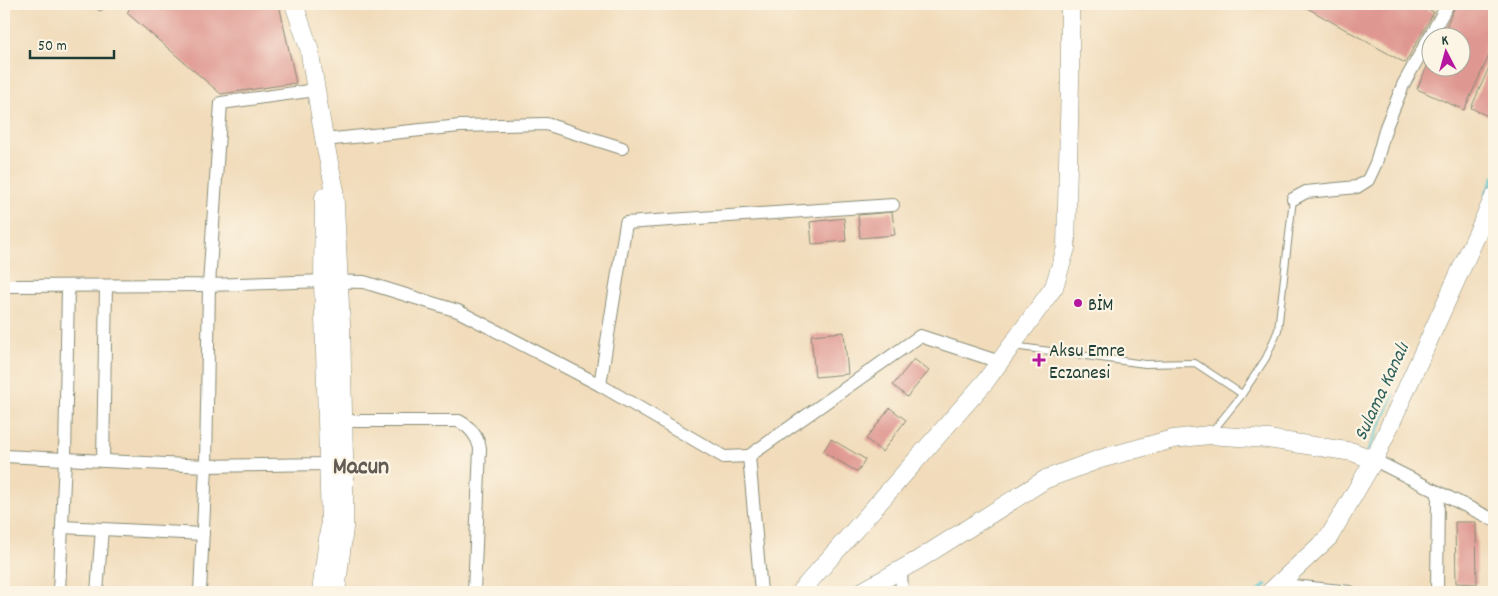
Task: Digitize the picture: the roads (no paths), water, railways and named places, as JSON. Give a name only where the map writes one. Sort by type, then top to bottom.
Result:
[{"type":"street","points":[[294,4],[308,48],[324,142],[334,186],[328,464],[330,524],[321,592]]},
{"type":"street","points":[[800,592],[985,382],[1054,287],[1066,248],[1070,4]]},
{"type":"street","points":[[1293,198],[1306,192],[1357,187],[1368,180],[1376,163],[1386,126],[1402,85],[1448,4]]},
{"type":"street","points":[[200,592],[206,466],[209,285],[221,103],[316,90]]},
{"type":"street","points":[[324,142],[460,126],[546,124],[622,148]]},
{"type":"street","points":[[1275,587],[1329,537],[1365,457],[1494,197]]},
{"type":"street","points":[[600,385],[626,223],[893,205]]},
{"type":"street","points":[[331,281],[343,421],[344,528],[336,592]]},
{"type":"street","points":[[4,286],[364,282],[458,311],[600,385],[724,457],[749,456],[920,336],[1000,362]]},
{"type":"street","points":[[59,592],[65,458],[68,286]]},
{"type":"street","points":[[103,461],[106,286]]},
{"type":"street","points":[[343,421],[459,421],[476,435],[480,448],[474,592]]},
{"type":"street","points":[[861,592],[901,570],[1046,479],[1100,459],[1173,439],[1209,435],[1268,439],[1365,457],[1494,520]]},
{"type":"street","points":[[4,456],[206,466],[328,464]]},
{"type":"street","points":[[749,456],[762,592]]},
{"type":"street","points":[[1437,592],[1438,492]]},
{"type":"street","points":[[62,527],[203,534]]},
{"type":"street","points":[[97,592],[102,529]]},
{"type":"street","points":[[901,570],[902,592]]},
{"type":"street","points":[[1275,587],[1294,586],[1350,592]]},
{"type":"lane","points":[[1209,435],[1242,394],[1266,358],[1278,330],[1293,198]]},
{"type":"lane","points":[[1011,346],[1145,364],[1195,363],[1242,394]]},
{"type":"waterway","name":"Sulama Kanalı","points":[[1486,194],[1494,177]]},
{"type":"waterway","name":"Sulama Kanalı","points":[[1368,451],[1394,395]]},
{"type":"waterway","name":"Sulama Kanalı","points":[[1257,592],[1266,585]]},
{"type":"place","name":"BİM","points":[[1078,303]]},
{"type":"place","name":"Aksu Emre Eczanesi","points":[[1039,360]]},
{"type":"district","name":"Macun","points":[[361,465]]}]
